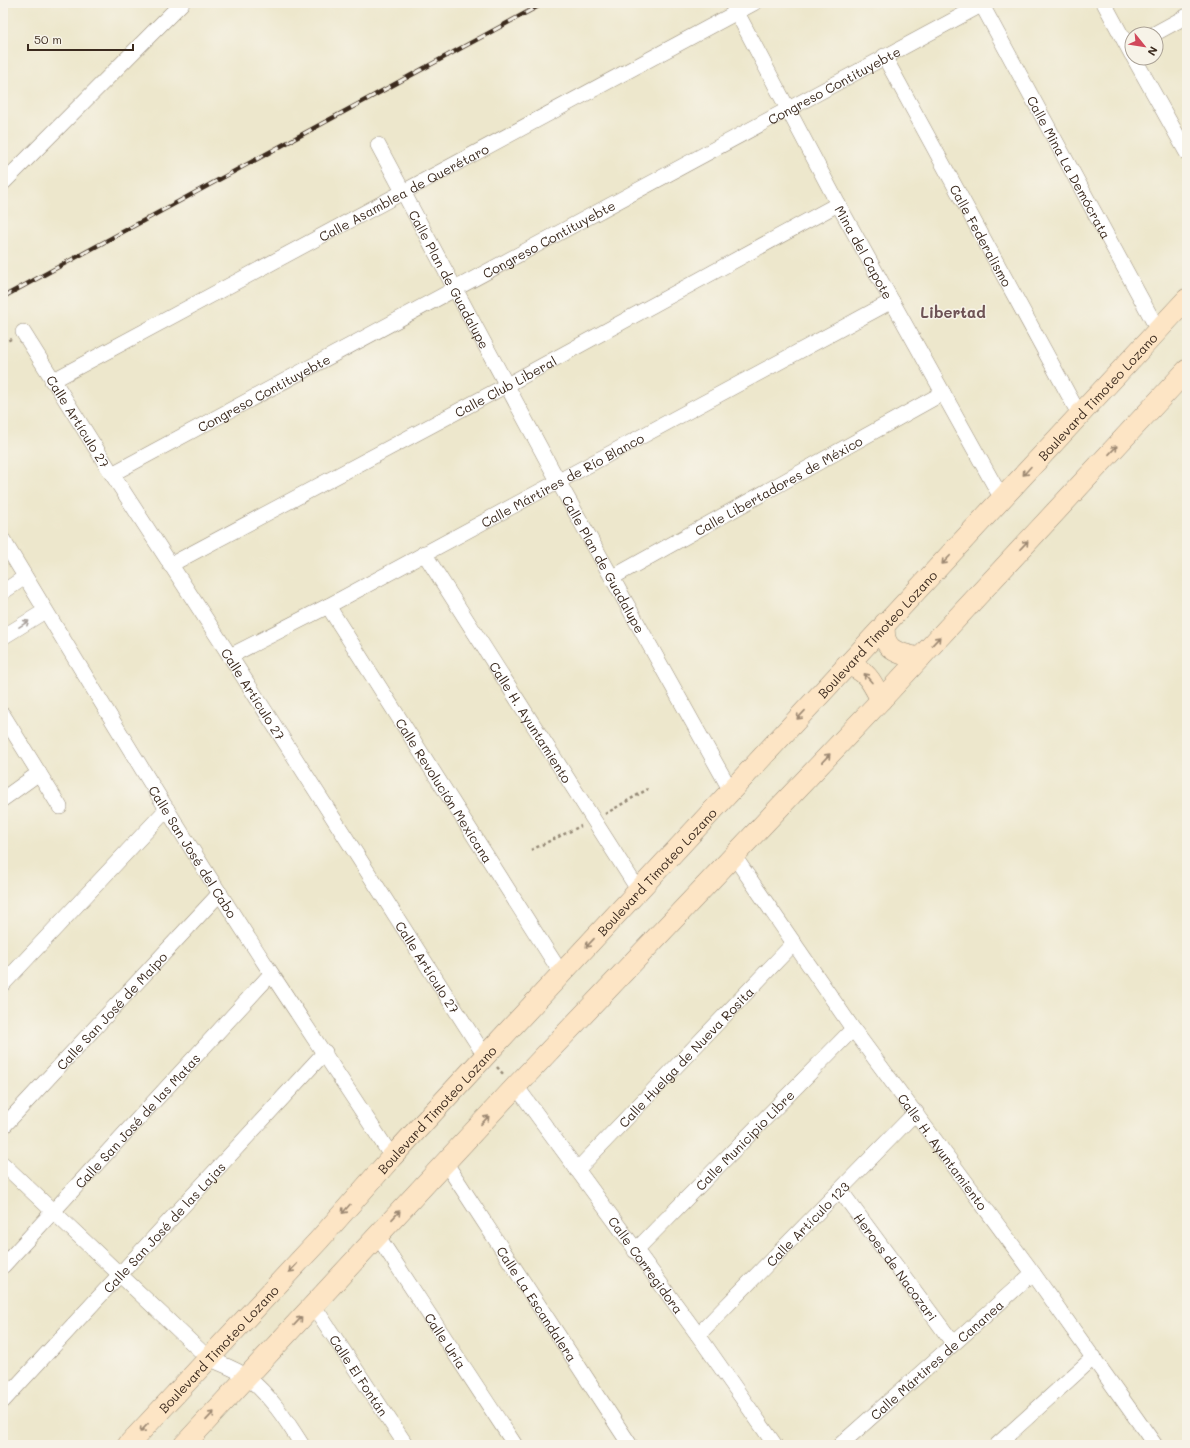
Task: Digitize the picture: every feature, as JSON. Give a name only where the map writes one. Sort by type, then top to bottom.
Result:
[{"type":"main road","name":"Boulevard Timoteo Lozano","points":[[128,1445],[319,1240],[392,1157],[561,973],[639,891],[846,665],[1187,299]]},
{"type":"main road","points":[[184,1445],[445,1162],[881,700],[1187,370]]},
{"type":"main road","points":[[886,623],[883,633],[886,643],[891,649],[905,655],[920,658]]},
{"type":"main road","points":[[846,665],[860,670],[867,675],[881,700]]},
{"type":"street","points":[[3,183],[182,3]]},
{"type":"street","name":"Calle Asamblea de Querétaro","points":[[52,381],[403,193],[734,8],[754,3]]},
{"type":"street","points":[[1104,3],[1124,39]]},
{"type":"street","name":"Congreso Contituyebte","points":[[112,474],[454,288],[983,4]]},
{"type":"street","name":"Calle Mina La Demócrata","points":[[983,4],[1158,330]]},
{"type":"street","name":"Mina del Capote","points":[[734,8],[838,204],[1002,499]]},
{"type":"street","points":[[1164,29],[1187,16]]},
{"type":"street","name":"Calle Federalismo","points":[[884,56],[1079,414]]},
{"type":"street","points":[[1139,66],[1185,145]]},
{"type":"street","name":"Calle Plan de Guadalupe","points":[[378,145],[558,481],[730,791]]},
{"type":"street","name":"Calle Club Liberal","points":[[170,565],[507,385],[838,204]]},
{"type":"street","name":"Calle Mártires de Río Blanco","points":[[230,656],[328,606],[892,301]]},
{"type":"street","name":"Calle Artículo 27","points":[[24,332],[52,381],[230,656],[485,1056]]},
{"type":"street","name":"Calle Libertadores de México","points":[[612,577],[943,393]]},
{"type":"street","name":"Calle San José del Cabo","points":[[3,540],[166,809],[271,974],[325,1052],[392,1157]]},
{"type":"street","name":"Calle H. Ayuntamiento","points":[[424,553],[639,891]]},
{"type":"street","points":[[3,592],[25,577]]},
{"type":"street","name":"Calle Revolución Mexicana","points":[[328,606],[561,973]]},
{"type":"street","points":[[3,637],[45,610]]},
{"type":"street","points":[[3,715],[60,807]]},
{"type":"street","points":[[3,800],[39,773]]},
{"type":"street","points":[[3,984],[166,809]]},
{"type":"street","name":"Calle H. Ayuntamiento","points":[[734,856],[853,1029],[916,1112],[1094,1357],[1155,1445]]},
{"type":"street","name":"Calle San José de Maipo","points":[[3,1127],[220,893]]},
{"type":"street","name":"Calle Huelga de Nueva Rosita","points":[[577,1170],[794,944]]},
{"type":"street","name":"Calle San José de las Matas","points":[[3,1266],[271,974]]},
{"type":"street","name":"Calle Municipio Libre","points":[[635,1251],[853,1029]]},
{"type":"street","name":"Calle San José de las Lajas","points":[[3,1401],[325,1052]]},
{"type":"street","name":"Calle Corregidora","points":[[516,1086],[635,1251],[698,1335],[775,1445]]},
{"type":"street","name":"Calle Artículo 123","points":[[698,1335],[916,1112]]},
{"type":"street","name":"Calle La Escandalera","points":[[445,1162],[630,1445]]},
{"type":"street","points":[[3,1164],[55,1211],[208,1358],[247,1377],[268,1398],[287,1421],[302,1445]]},
{"type":"street","name":"Heroes de Nacozari","points":[[840,1190],[953,1343]]},
{"type":"street","name":"Calle Uría","points":[[377,1235],[515,1445]]},
{"type":"street","name":"Calle Mártires de Cananea","points":[[840,1445],[1033,1273]]},
{"type":"street","name":"Calle El Fontán","points":[[313,1305],[406,1445]]},
{"type":"street","points":[[996,1445],[1094,1357]]},
{"type":"path","points":[[485,1056],[516,1086]]},
{"type":"railway","points":[[3,297],[544,3]]},
{"type":"district","name":"Libertad","points":[[953,312]]}]
